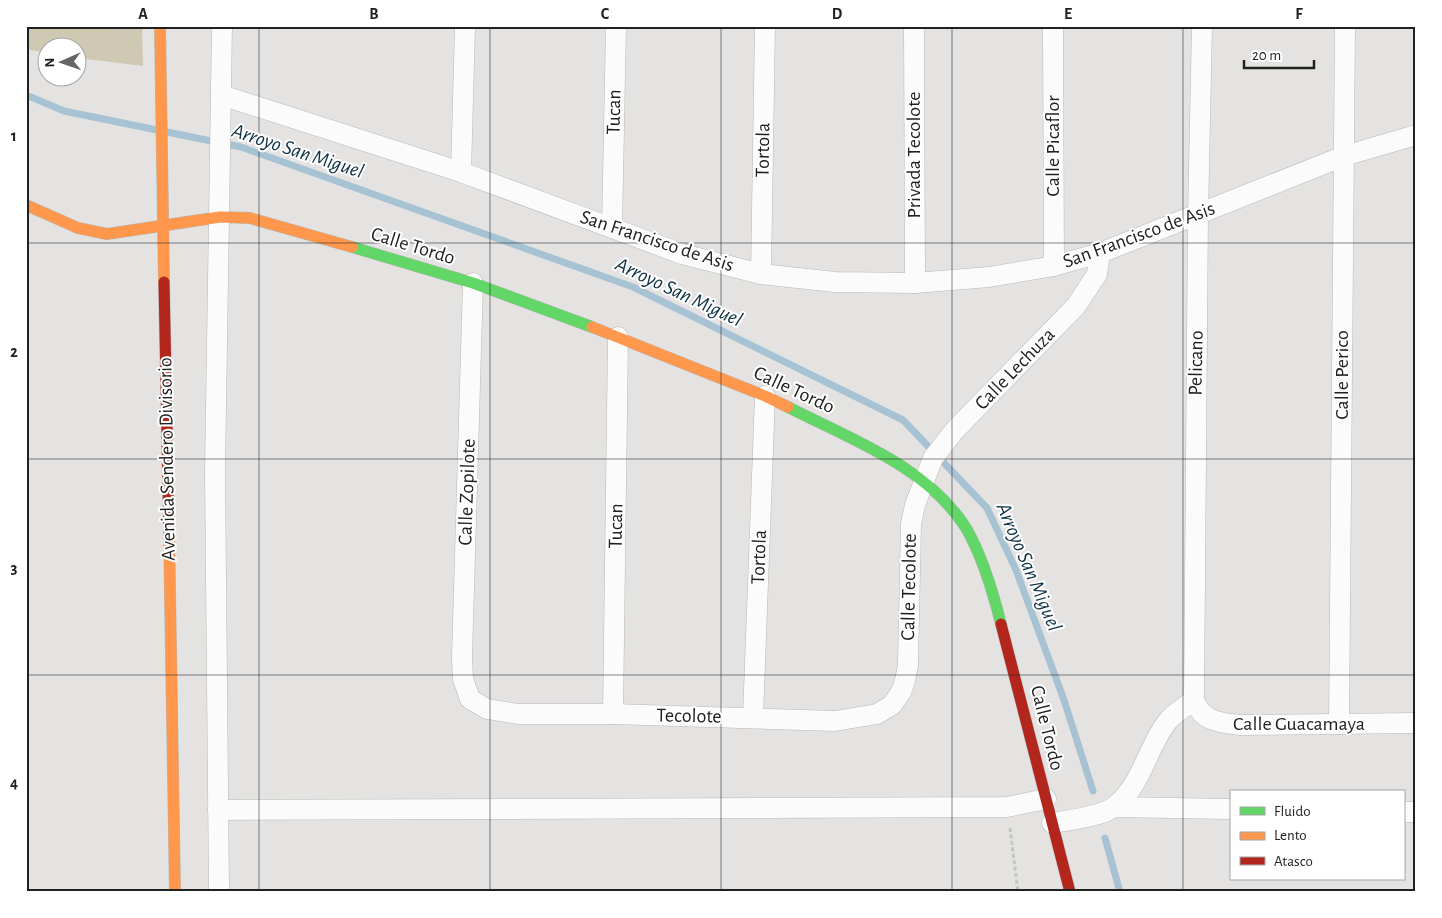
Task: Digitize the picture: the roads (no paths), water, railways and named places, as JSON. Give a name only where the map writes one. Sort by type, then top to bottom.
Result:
[{"type":"street","name":"Avenida Sendero Divisorio","points":[[160,26],[161,197],[175,892]]},
{"type":"street","points":[[219,892],[214,471],[222,26]]},
{"type":"street","points":[[461,172],[464,26]]},
{"type":"street","name":"Tucan","points":[[612,228],[616,26]]},
{"type":"street","name":"Tortola","points":[[762,274],[765,26]]},
{"type":"street","name":"Privada Tecolote","points":[[914,26],[914,283]]},
{"type":"street","name":"Calle Picaflor","points":[[1053,26],[1054,266]]},
{"type":"street","name":"Pelicano","points":[[1194,700],[1198,215],[1202,26]]},
{"type":"street","name":"Calle Perico","points":[[1339,724],[1344,26]]},
{"type":"street","name":"San Francisco de Asis","points":[[221,100],[461,172],[682,254],[762,274],[835,282],[914,283],[989,277],[1054,266],[1100,253],[1198,215],[1266,185],[1344,156],[1416,135]]},
{"type":"street","name":"Calle Tordo","points":[[26,205],[92,232],[120,232],[162,225],[220,211],[267,222],[473,283],[618,337],[764,396],[899,463],[923,482],[950,508],[978,551],[996,604],[1070,892]]},
{"type":"street","name":"Calle Lechuza","points":[[923,482],[933,458],[955,430],[1076,306],[1097,274],[1100,253]]},
{"type":"street","name":"Calle Zopilote","points":[[470,699],[463,679],[462,656],[473,283]]},
{"type":"street","name":"Tucan","points":[[613,714],[618,337]]},
{"type":"street","name":"Tortola","points":[[753,717],[764,396]]},
{"type":"street","name":"Calle Tecolote","points":[[901,692],[908,665],[910,524],[923,482]]},
{"type":"street","name":"Tecolote","points":[[470,699],[487,708],[518,714],[753,717],[835,721],[877,714],[892,705],[901,692]]},
{"type":"street","points":[[1114,807],[1126,795],[1137,778],[1155,740],[1168,720],[1194,700]]},
{"type":"street","name":"Calle Guacamaya","points":[[1194,700],[1202,714],[1209,720],[1223,723],[1416,723]]},
{"type":"street","points":[[218,810],[1007,807],[1046,798]]},
{"type":"street","points":[[1052,823],[1082,818],[1114,807],[1230,809]]},
{"type":"waterway","name":"Arroyo San Miguel","points":[[26,95],[64,111],[157,130]]},
{"type":"waterway","name":"Arroyo San Miguel","points":[[167,132],[241,147],[633,287],[903,420],[987,508],[1016,570],[1064,700],[1093,791]]},
{"type":"waterway","name":"Arroyo San Miguel","points":[[1105,838],[1120,892]]}]
